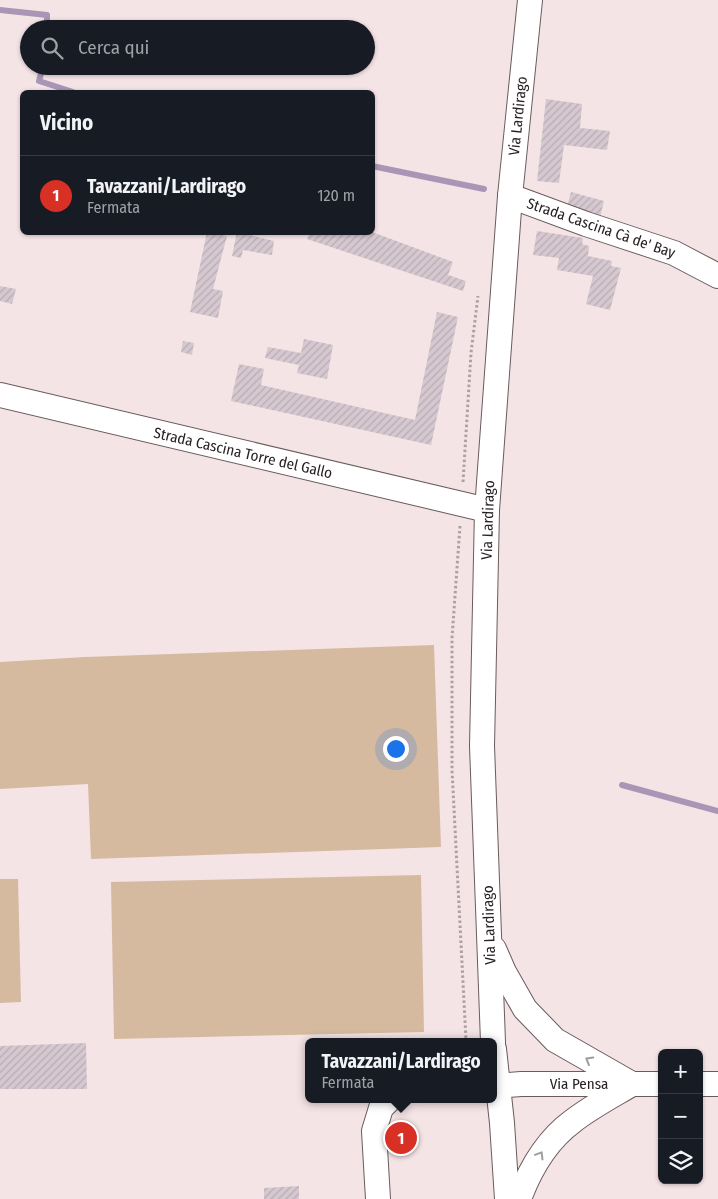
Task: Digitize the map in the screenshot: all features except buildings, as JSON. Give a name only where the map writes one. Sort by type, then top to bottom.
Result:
[{"type":"street","name":"Via Lardirago","points":[[493,1038],[482,746],[487,510],[510,196],[530,0]]},
{"type":"street","name":"Strada Cascina Cà de' Bay","points":[[510,196],[586,224],[674,252],[718,276]]},
{"type":"street","name":"Strada Cascina Torre del Gallo","points":[[0,395],[487,510]]},
{"type":"street","points":[[490,938],[504,972],[525,1009],[555,1040],[632,1084],[572,1121],[543,1150],[524,1185],[519,1199]]},
{"type":"street","name":"Via Pensa","points":[[497,1086],[521,1084],[658,1084]]},
{"type":"street","points":[[703,1084],[718,1084]]},
{"type":"street","points":[[497,1097],[502,1123],[506,1199]]},
{"type":"street","points":[[378,1199],[374,1131],[380,1108],[386,1103]]},
{"type":"shaded area","points":[[434,645],[441,847],[91,859],[88,784],[0,789],[0,662],[85,657]]},
{"type":"shaded area","points":[[421,875],[424,1032],[114,1039],[111,882]]},
{"type":"shaded area","points":[[0,879],[18,879],[21,1002],[0,1003]]},
{"type":"waterway","points":[[0,10],[47,15],[47,20]]},
{"type":"waterway","points":[[41,75],[39,81],[67,90]]},
{"type":"waterway","points":[[375,167],[484,189]]},
{"type":"waterway","points":[[622,785],[718,811]]},
{"type":"place","name":"Tavazzani/Lardirago","points":[[401,1138]]}]
